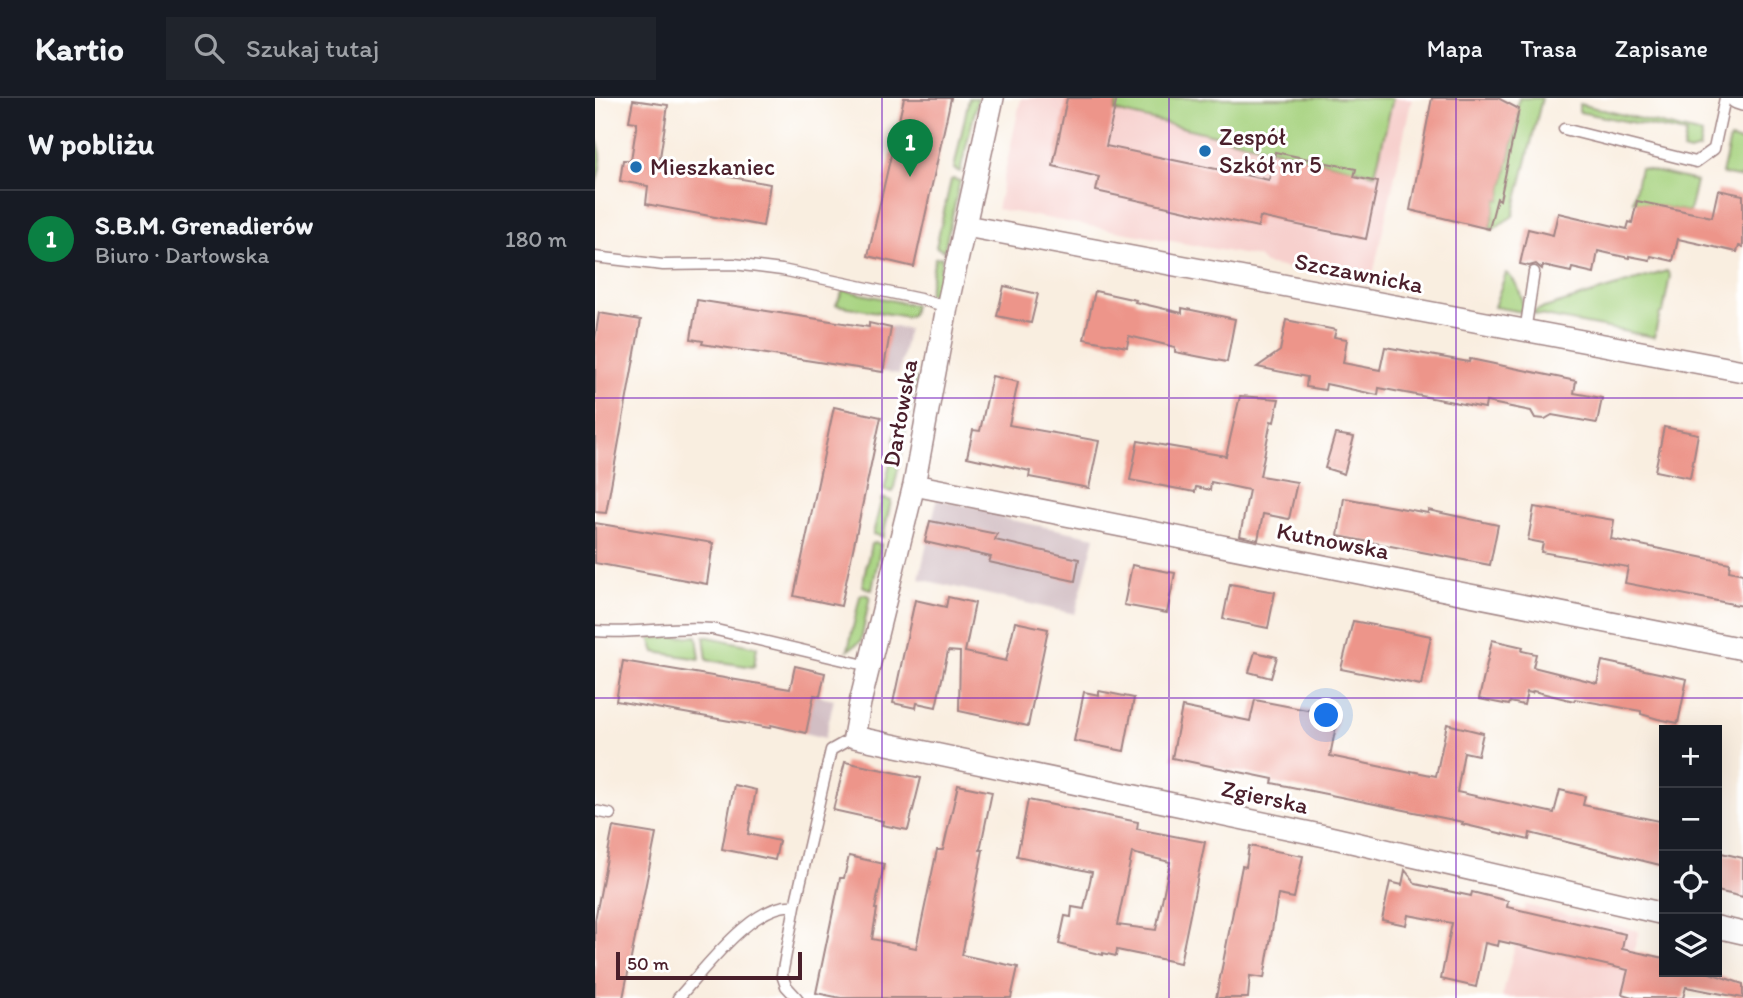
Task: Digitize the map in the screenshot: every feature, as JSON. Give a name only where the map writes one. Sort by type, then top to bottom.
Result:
[{"type":"street","name":"Darłowska","points":[[854,737],[914,485],[947,307],[993,98]]},
{"type":"street","points":[[1737,98],[1743,100]]},
{"type":"street","name":"Szczawnicka","points":[[966,226],[1743,371]]},
{"type":"street","name":"Kutnowska","points":[[914,485],[1743,649]]},
{"type":"street","name":"Zgierska","points":[[854,737],[1325,836],[1659,913]]},
{"type":"street","points":[[1722,928],[1743,933]]},
{"type":"lane","points":[[1564,129],[1696,162],[1714,149],[1725,98]]},
{"type":"lane","points":[[595,257],[663,265],[734,264],[782,270],[947,307]]},
{"type":"lane","points":[[1525,332],[1534,272]]},
{"type":"lane","points":[[595,631],[620,633],[689,627],[712,629],[869,666]]},
{"type":"lane","points":[[797,998],[786,986],[782,975],[795,905],[831,750],[854,737]]},
{"type":"lane","points":[[595,811],[610,814]]},
{"type":"lane","points":[[678,998],[750,922],[782,904],[795,905]]},
{"type":"shaded area","name":"Zespół Szkół nr 5","points":[[1021,98],[1412,98],[1371,284],[1265,264],[1258,257],[997,209]]},
{"type":"shaded area","points":[[869,323],[908,329],[899,374],[861,368]]},
{"type":"shaded area","points":[[937,499],[1002,513],[1001,518],[1095,537],[1075,614],[919,579]]},
{"type":"shaded area","points":[[792,690],[834,699],[825,738],[783,728]]},
{"type":"shaded area","points":[[1525,905],[1639,931],[1621,998],[1502,998]]},
{"type":"green space","points":[[969,98],[978,98],[960,172],[954,169]]},
{"type":"green space","points":[[1118,98],[1393,98],[1375,174],[1115,111]]},
{"type":"green space","points":[[1519,98],[1542,98],[1513,216],[1492,230],[1490,228],[1497,198],[1500,200],[1519,117]]},
{"type":"green space","points":[[1579,104],[1702,134],[1699,149],[1690,152],[1683,150],[1686,133],[1579,112]]},
{"type":"green space","points":[[595,137],[601,161],[595,186]]},
{"type":"green space","points":[[1730,139],[1743,142],[1743,178],[1722,174]]},
{"type":"green space","points":[[1640,168],[1696,181],[1689,212],[1633,201]]},
{"type":"green space","points":[[953,179],[960,181],[944,251],[936,247]]},
{"type":"green space","points":[[942,257],[937,295],[934,296],[928,294],[935,258]]},
{"type":"green space","points":[[1667,271],[1670,276],[1663,312],[1660,313],[1654,337],[1534,314],[1534,311]]},
{"type":"green space","points":[[1506,273],[1519,291],[1522,312],[1494,307]]},
{"type":"green space","points":[[843,290],[914,305],[912,314],[907,317],[836,305]]},
{"type":"green space","points":[[907,376],[917,378],[903,443],[894,441]]},
{"type":"green space","points":[[893,450],[902,452],[893,492],[884,490]]},
{"type":"green space","points":[[882,498],[891,501],[883,537],[873,534]]},
{"type":"green space","points":[[871,544],[881,544],[872,590],[862,586]]},
{"type":"green space","points":[[860,596],[870,596],[861,641],[848,650]]},
{"type":"green space","points":[[697,636],[700,659],[655,652],[650,638]]},
{"type":"green space","points":[[704,636],[757,647],[754,667],[707,660]]},
{"type":"building","points":[[904,98],[951,98],[914,267],[868,256]]},
{"type":"building","points":[[1067,98],[1117,98],[1106,146],[1269,180],[1275,152],[1356,169],[1354,177],[1378,182],[1366,239],[1260,217],[1258,227],[1096,191],[1099,177],[1053,166]]},
{"type":"building","points":[[1432,98],[1498,98],[1519,109],[1500,200],[1497,198],[1489,229],[1410,210]]},
{"type":"building","points":[[633,100],[668,105],[659,164],[770,184],[763,226],[646,204],[648,186],[620,181],[623,160],[631,160],[637,122],[629,121]]},
{"type":"building","points":[[1718,190],[1743,195],[1743,247],[1739,246],[1737,252],[1678,239],[1673,261],[1651,256],[1650,260],[1629,258],[1598,251],[1594,273],[1572,268],[1571,272],[1543,266],[1542,269],[1536,264],[1520,264],[1528,229],[1553,235],[1558,213],[1627,229],[1629,222],[1632,223],[1637,201],[1712,217]]},
{"type":"building","points":[[1004,286],[1038,294],[1031,323],[997,316]]},
{"type":"building","points":[[1095,291],[1182,313],[1182,308],[1235,319],[1227,362],[1175,352],[1175,347],[1129,336],[1127,347],[1084,339]]},
{"type":"building","points":[[697,300],[869,327],[869,323],[891,328],[883,372],[702,344],[703,341],[691,339]]},
{"type":"building","points":[[599,313],[641,320],[606,513],[595,512],[595,339]]},
{"type":"building","points":[[1286,320],[1336,330],[1334,337],[1347,339],[1343,363],[1380,370],[1385,347],[1469,362],[1470,359],[1576,381],[1574,393],[1602,398],[1597,423],[1552,415],[1545,419],[1535,418],[1531,411],[1486,402],[1485,408],[1379,388],[1378,395],[1326,384],[1325,390],[1306,387],[1307,377],[1257,367],[1280,351]]},
{"type":"building","points":[[992,376],[1018,382],[1009,425],[1099,441],[1089,488],[1029,477],[1030,471],[967,457],[973,430],[980,431]]},
{"type":"building","points":[[1240,396],[1279,399],[1274,422],[1271,421],[1260,476],[1297,482],[1289,519],[1263,514],[1258,540],[1240,536],[1249,490],[1211,482],[1210,490],[1196,487],[1195,492],[1130,480],[1138,441],[1226,456]]},
{"type":"building","points":[[834,407],[881,417],[841,606],[794,596]]},
{"type":"building","points":[[1664,427],[1698,434],[1690,478],[1655,471]]},
{"type":"building","points":[[1335,434],[1354,437],[1344,474],[1325,468]]},
{"type":"building","points":[[1344,498],[1428,513],[1428,510],[1498,525],[1490,565],[1338,536]]},
{"type":"building","points":[[1534,507],[1614,520],[1611,539],[1730,563],[1729,571],[1743,574],[1743,606],[1625,583],[1628,567],[1541,552],[1543,543],[1528,540]]},
{"type":"building","points":[[930,521],[997,534],[995,540],[1079,559],[1075,581],[989,562],[991,557],[925,542]]},
{"type":"building","points":[[595,523],[713,543],[707,584],[595,563]]},
{"type":"building","points":[[1132,565],[1175,573],[1167,613],[1124,605]]},
{"type":"building","points":[[1230,584],[1275,592],[1268,628],[1223,619]]},
{"type":"building","points":[[948,597],[975,603],[965,652],[1006,661],[1015,622],[1048,629],[1028,726],[959,711],[960,652],[948,651],[936,707],[917,703],[916,708],[893,703],[915,600],[946,607]]},
{"type":"building","points":[[1353,621],[1431,636],[1421,685],[1341,669]]},
{"type":"building","points":[[1492,640],[1523,647],[1522,651],[1536,654],[1533,667],[1597,683],[1602,661],[1687,679],[1678,723],[1641,714],[1641,711],[1575,699],[1574,701],[1533,691],[1527,692],[1524,705],[1479,699]]},
{"type":"building","points":[[1255,652],[1277,657],[1271,678],[1249,672]]},
{"type":"building","points":[[623,661],[790,689],[795,666],[825,673],[820,696],[814,695],[806,733],[616,701]]},
{"type":"building","points":[[1099,691],[1134,698],[1124,751],[1074,741],[1084,692],[1099,695]]},
{"type":"building","points":[[1255,700],[1338,716],[1330,756],[1436,776],[1447,724],[1483,733],[1478,755],[1464,752],[1457,792],[1554,813],[1560,790],[1585,796],[1583,805],[1659,821],[1659,865],[1530,833],[1529,840],[1462,824],[1463,822],[1272,783],[1273,779],[1172,758],[1182,707],[1250,721]]},
{"type":"building","points":[[845,762],[921,778],[908,830],[882,825],[883,821],[833,810]]},
{"type":"building","points":[[734,785],[756,790],[748,834],[779,841],[775,860],[722,849]]},
{"type":"building","points":[[958,785],[992,792],[962,955],[1018,967],[1011,998],[841,998],[816,993],[840,878],[844,878],[849,856],[884,864],[872,939],[916,948],[937,850],[943,850]]},
{"type":"building","points":[[1028,800],[1138,822],[1137,829],[1205,842],[1180,963],[1117,950],[1116,956],[1103,955],[1059,944],[1065,916],[1071,917],[1072,907],[1084,909],[1092,872],[1017,856]],"holes":[[[1132,853],[1170,862],[1156,930],[1117,925]]]},
{"type":"building","points":[[613,827],[656,834],[623,998],[595,998],[595,920]]},
{"type":"building","points":[[1249,846],[1303,856],[1294,898],[1278,895],[1264,978],[1250,976],[1248,998],[1216,998],[1242,866],[1246,867]]},
{"type":"building","points":[[1722,853],[1743,858],[1743,897],[1722,892]]},
{"type":"building","points":[[1405,870],[1416,884],[1471,896],[1472,892],[1508,901],[1507,907],[1625,934],[1622,949],[1659,957],[1659,977],[1722,977],[1743,984],[1743,998],[1686,987],[1683,998],[1636,998],[1622,994],[1628,970],[1499,941],[1498,946],[1485,943],[1476,987],[1441,979],[1452,923],[1408,915],[1406,925],[1382,920],[1390,882],[1402,885]]},
{"type":"place","name":"Zespół Szkół nr 5","points":[[1205,151]]},
{"type":"place","name":"Mieszkaniec","points":[[636,167]]},
{"type":"place","name":"S.B.M. Grenadierów","points":[[910,177]]}]
